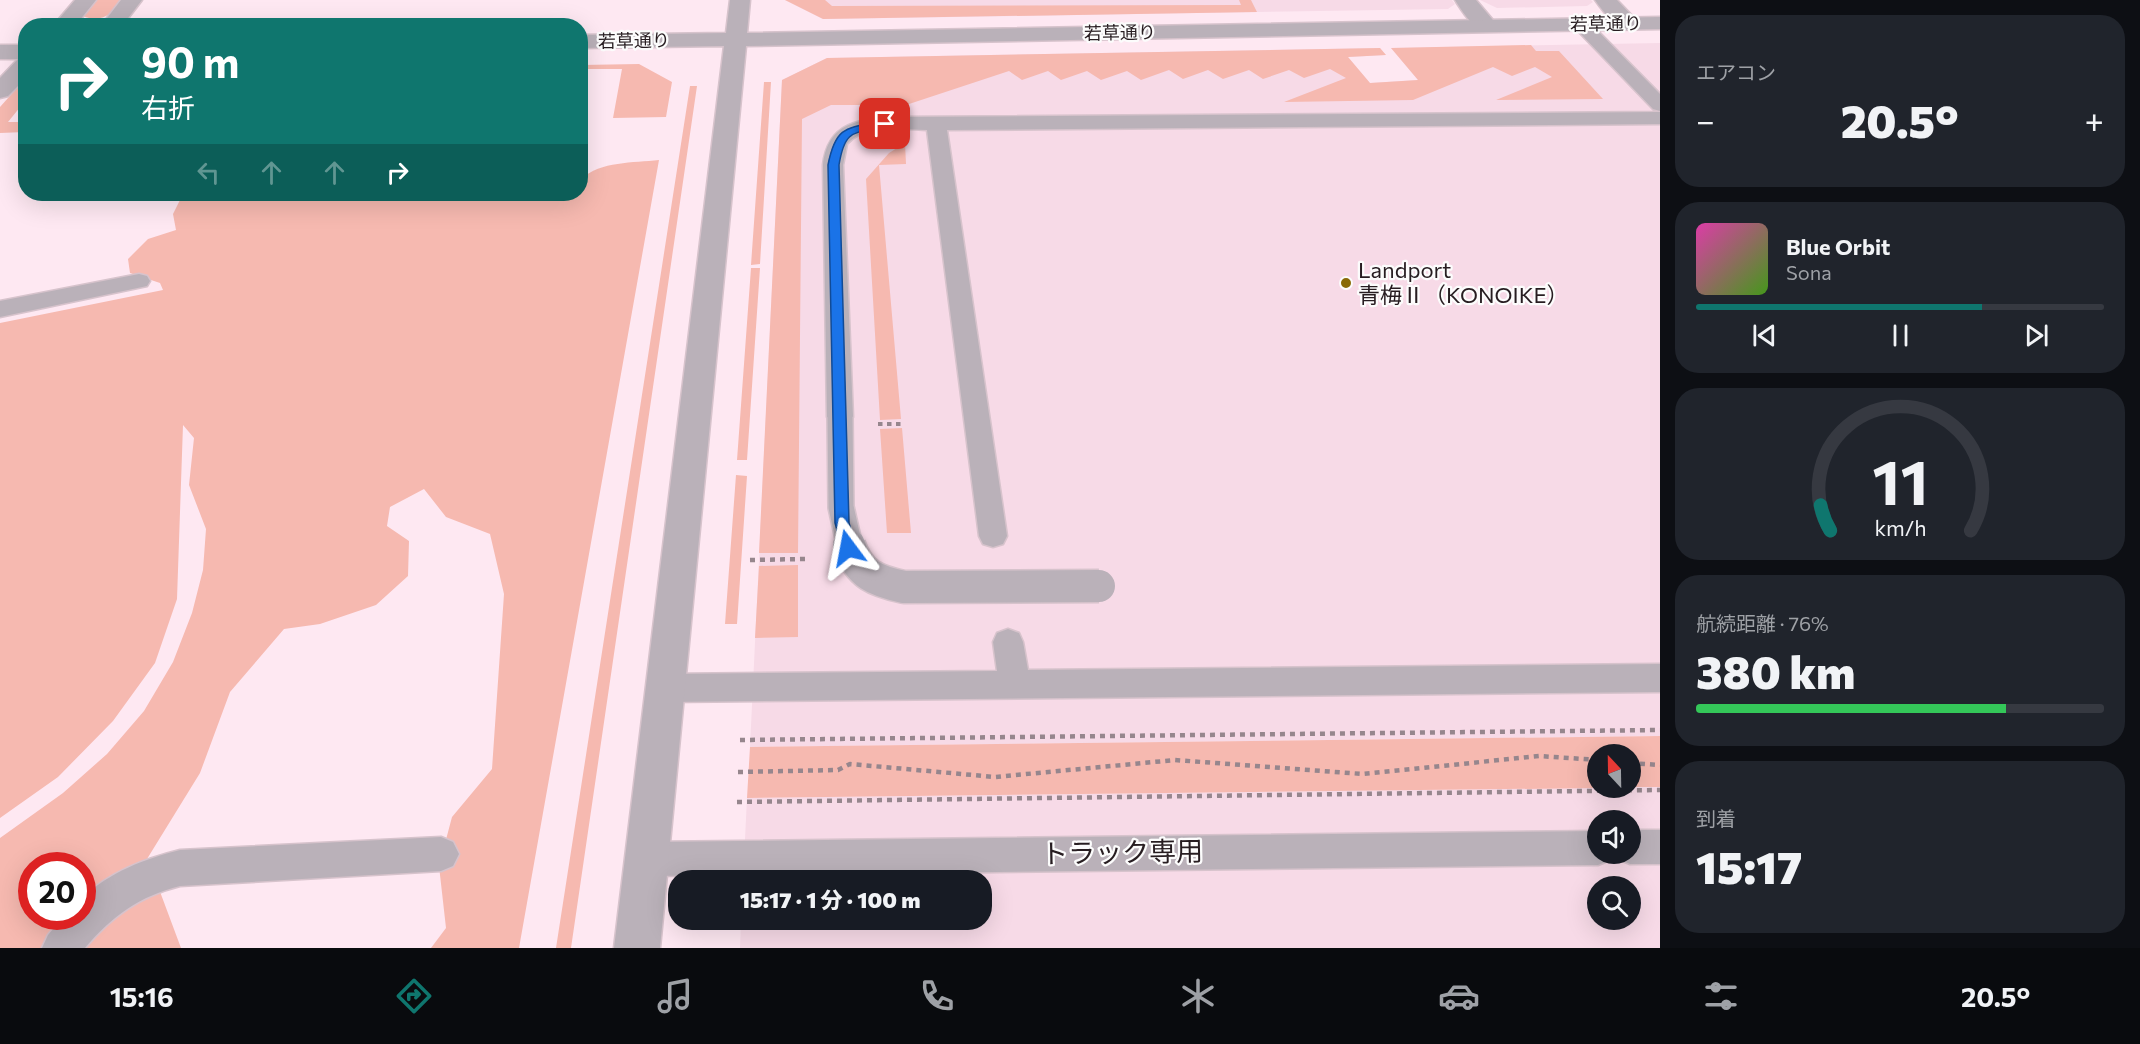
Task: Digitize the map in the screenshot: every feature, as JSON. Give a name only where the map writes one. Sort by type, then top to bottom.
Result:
[{"type":"street","points":[[70,18],[86,0]]},
{"type":"street","points":[[117,18],[132,0]]},
{"type":"street","points":[[637,948],[740,0]]},
{"type":"street","points":[[1466,0],[1487,26]]},
{"type":"street","points":[[1605,0],[1629,24]]},
{"type":"street","name":"若草通り","points":[[588,42],[1660,23]]},
{"type":"street","points":[[0,52],[18,52]]},
{"type":"street","points":[[0,91],[18,72]]},
{"type":"lane","points":[[1582,24],[1660,105]]},
{"type":"lane","points":[[1099,586],[904,587],[877,581],[859,567],[848,548],[842,523],[834,217],[835,152],[842,137],[853,130],[867,126],[936,124],[1660,118]]},
{"type":"lane","points":[[936,124],[993,536]]},
{"type":"lane","points":[[0,309],[140,281]]},
{"type":"lane","points":[[1008,642],[1014,684]]},
{"type":"lane","points":[[665,688],[1660,678]]},
{"type":"lane","points":[[1641,848],[1660,847]]},
{"type":"lane","name":"トラック専用","points":[[646,860],[1587,848]]},
{"type":"lane","points":[[61,948],[81,923],[115,893],[150,875],[180,868],[441,854]]},
{"type":"path","points":[[740,740],[1660,730]]},
{"type":"path","points":[[738,771],[838,770],[850,764],[995,777],[1176,760],[1363,774],[1539,756],[1587,759]]},
{"type":"path","points":[[1641,764],[1660,765]]},
{"type":"path","points":[[736,802],[1660,790]]},
{"type":"shaded area","points":[[96,0],[124,0],[101,18],[83,16]]},
{"type":"shaded area","points":[[785,0],[1452,0],[1455,4],[1448,9],[823,19]]},
{"type":"shaded area","points":[[785,0],[825,0],[832,6],[1241,5],[1239,0],[1251,0],[1257,12],[823,19]]},
{"type":"shaded area","points":[[1480,0],[1591,0],[1593,2],[1587,6],[1497,8]]},
{"type":"shaded area","points":[[1660,43],[1660,736],[750,747],[782,80],[827,58],[1380,48],[1386,55],[1348,57],[1370,83],[1418,80],[1391,48]]},
{"type":"shaded area","points":[[1531,45],[1536,51],[1559,51],[1603,99],[1496,100],[1552,77],[1535,67],[1512,76],[1493,67],[1413,100],[1284,102],[1346,78],[1330,69],[1304,78],[1289,70],[1263,79],[1249,70],[1223,79],[1208,70],[1183,79],[1169,70],[1141,80],[1127,71],[1101,80],[1087,71],[1061,80],[1048,71],[1022,80],[1009,71],[906,105],[831,105],[802,119],[798,553],[759,553],[782,80],[827,58],[1380,48],[1386,55],[1348,57],[1370,83],[1418,80],[1391,48]]},
{"type":"shaded area","points":[[639,64],[672,82],[666,117],[613,118],[622,69],[588,69],[588,65]]},
{"type":"shaded area","points":[[764,82],[771,82],[760,264],[751,265]]},
{"type":"shaded area","points":[[690,86],[697,86],[571,948],[556,948]]},
{"type":"shaded area","points":[[18,87],[18,110],[8,122],[18,122],[18,132],[0,133],[0,107]]},
{"type":"shaded area","points":[[905,143],[906,164],[879,165],[901,419],[880,420],[866,179],[889,153]]},
{"type":"shaded area","points":[[659,160],[519,948],[431,948],[446,928],[439,866],[452,817],[492,769],[504,594],[490,534],[446,517],[424,489],[390,507],[387,526],[409,541],[408,576],[376,605],[320,624],[284,629],[230,692],[200,773],[147,859],[107,880],[96,890],[96,852],[18,852],[18,930],[56,930],[42,948],[0,948],[0,838],[63,793],[107,754],[144,711],[173,662],[192,613],[203,570],[206,529],[189,485],[194,438],[183,425],[177,599],[155,663],[113,721],[58,777],[0,818],[0,323],[163,290],[160,283],[130,273],[128,259],[148,239],[176,230],[173,214],[180,201],[588,201],[588,174],[608,166]]},
{"type":"shaded area","points":[[751,268],[760,268],[747,460],[737,460]]},
{"type":"shaded area","points":[[902,428],[911,533],[887,533],[880,429]]},
{"type":"shaded area","points":[[736,475],[747,476],[737,624],[725,624]]},
{"type":"shaded area","points":[[798,565],[798,637],[755,638],[759,566]]},
{"type":"shaded area","points":[[1660,736],[1660,787],[1641,787],[1641,744],[1587,744],[1587,788],[747,798],[750,747]]},
{"type":"shaded area","points":[[1641,787],[1660,787],[1660,948],[740,948],[741,930],[992,930],[992,870],[743,870],[747,798],[1587,788],[1587,798],[1641,798]]},
{"type":"shaded area","points":[[159,889],[181,948],[82,948],[97,928]]},
{"type":"place","name":"Landport 青梅Ⅱ（KONOIKE）","points":[[1346,283]]},
{"type":"route","points":[[848,548],[842,523],[833,165],[837,144],[842,137],[853,130],[885,124]]}]
